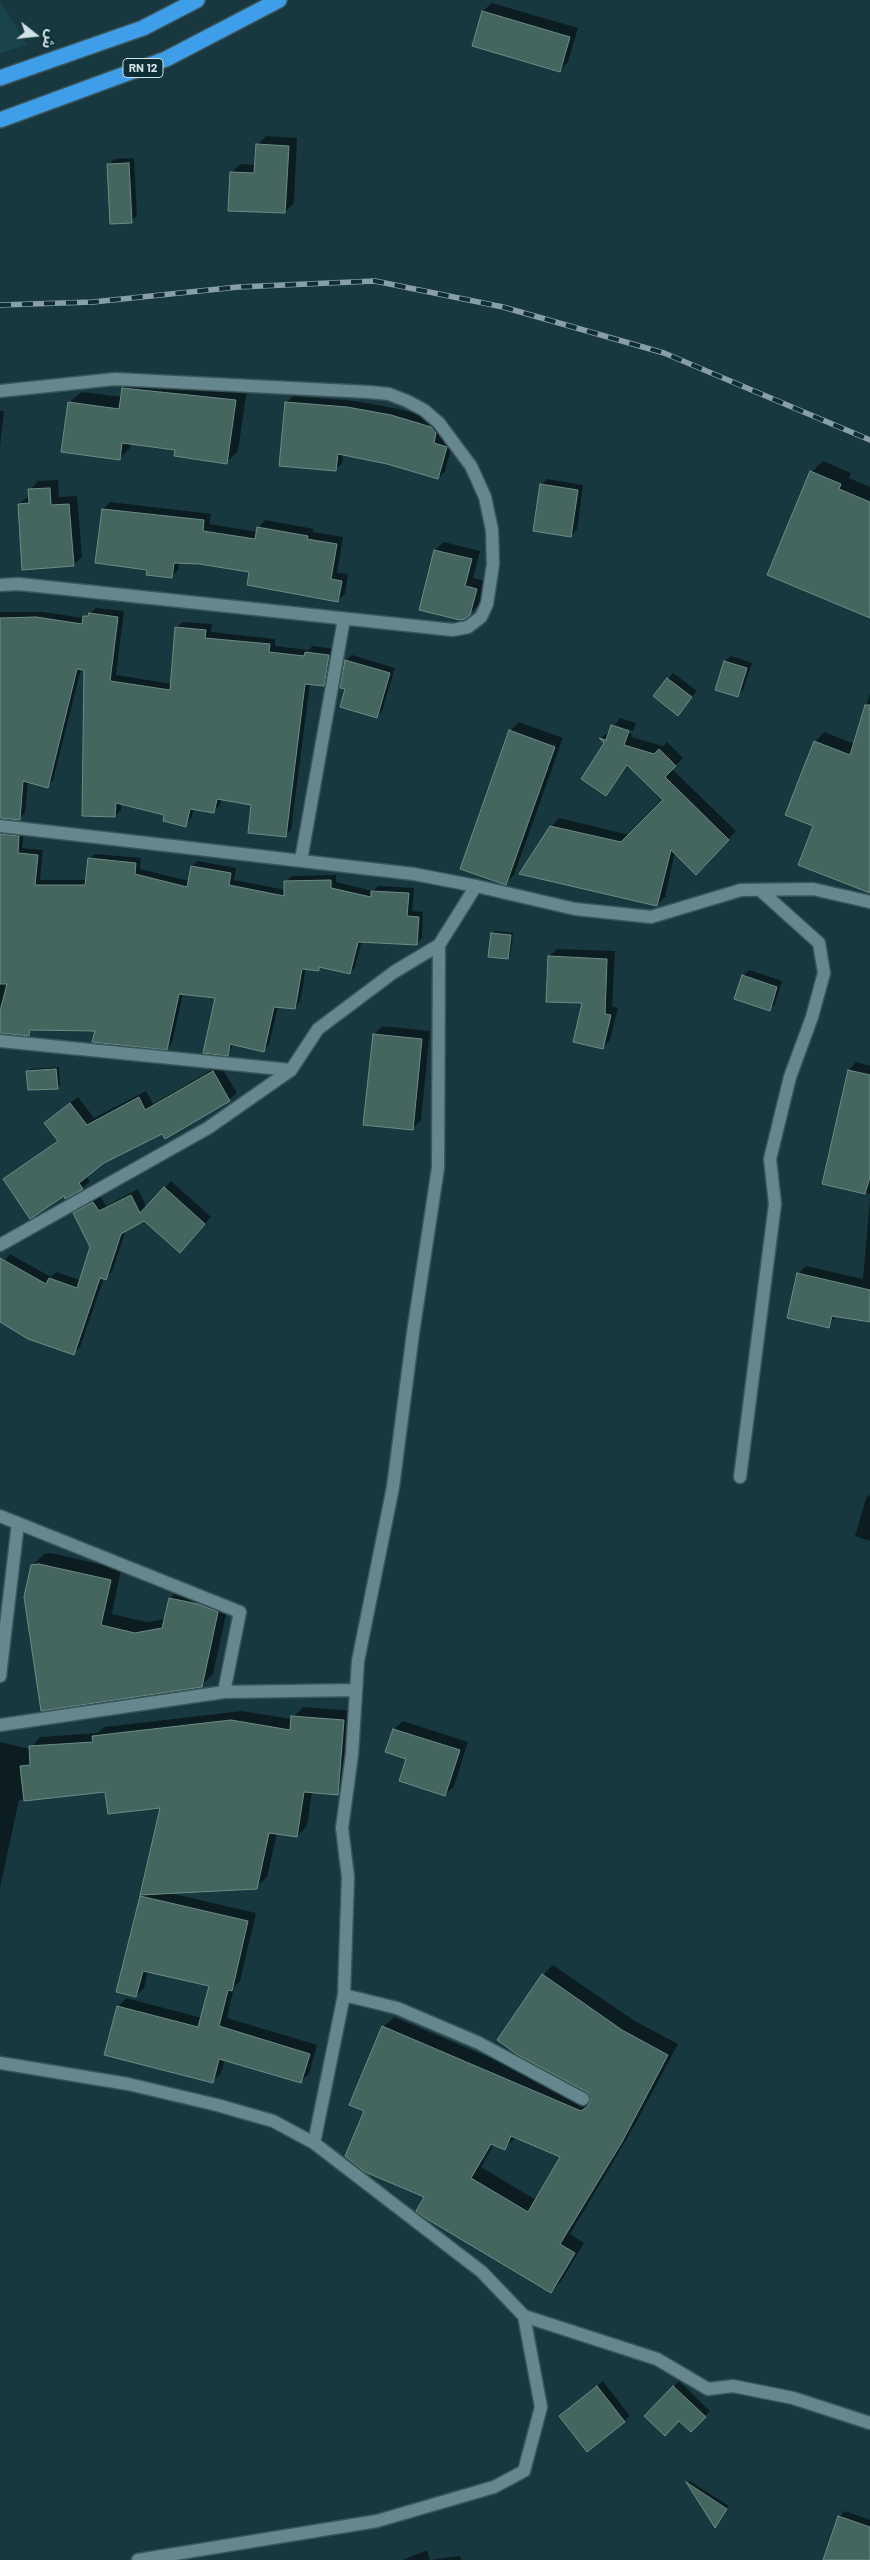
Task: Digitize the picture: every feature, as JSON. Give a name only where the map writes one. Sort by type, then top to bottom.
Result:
[{"type":"highway","points":[[0,78],[142,28],[197,0]]},
{"type":"highway","name":"RN 12","points":[[0,120],[166,59],[279,0]]},
{"type":"street","points":[[0,391],[115,379],[389,394],[408,401],[424,410],[439,424],[470,466],[485,497],[492,530],[493,564],[487,604],[475,623],[460,630],[19,584],[0,585]]},
{"type":"street","points":[[301,860],[344,619]]},
{"type":"street","points":[[0,826],[414,874],[575,909],[652,917],[741,890],[813,889],[870,902]]},
{"type":"street","points":[[0,1245],[208,1128],[291,1070],[318,1029],[394,972],[439,945],[476,886]]},
{"type":"street","points":[[740,1476],[775,1204],[770,1159],[790,1077],[812,1017],[824,973],[819,943],[760,890]]},
{"type":"street","points":[[314,2143],[344,1995],[348,1877],[342,1828],[352,1754],[358,1661],[393,1487],[413,1333],[438,1168],[439,945]]},
{"type":"street","points":[[0,1041],[291,1070]]},
{"type":"street","points":[[0,1516],[240,1612],[224,1692]]},
{"type":"street","points":[[0,1676],[18,1523]]},
{"type":"street","points":[[0,1725],[224,1692],[356,1690]]},
{"type":"street","points":[[344,1995],[397,2008],[479,2043],[584,2099]]},
{"type":"street","points":[[0,2063],[128,2084],[240,2110],[273,2121],[314,2143],[482,2272],[524,2316],[657,2359],[708,2389],[734,2386],[793,2398],[870,2423]]},
{"type":"street","points":[[138,2560],[377,2521],[494,2487],[524,2471],[541,2407],[524,2316]]},
{"type":"shaded area","points":[[0,1],[27,45],[0,53]]},
{"type":"building","points":[[482,11],[570,37],[560,72],[472,46]]},
{"type":"building","points":[[256,144],[289,146],[285,213],[228,211],[230,172],[254,173]]},
{"type":"building","points":[[129,163],[132,223],[110,224],[107,164]]},
{"type":"building","points":[[122,388],[236,400],[227,464],[174,456],[175,450],[122,443],[120,460],[61,452],[68,402],[119,409]]},
{"type":"building","points":[[285,402],[347,407],[391,415],[431,427],[436,433],[434,443],[447,447],[438,479],[387,464],[338,454],[336,471],[279,466]]},
{"type":"building","points":[[810,471],[841,484],[839,489],[870,502],[870,618],[767,575]]},
{"type":"building","points":[[540,484],[578,490],[571,537],[533,531]]},
{"type":"building","points":[[50,488],[51,505],[69,504],[74,566],[22,570],[18,504],[29,503],[28,489]]},
{"type":"building","points":[[102,509],[204,520],[203,531],[255,539],[257,527],[308,536],[307,539],[337,544],[331,579],[342,581],[338,602],[247,585],[249,572],[199,564],[174,563],[172,578],[146,575],[147,570],[95,563]]},
{"type":"building","points":[[434,550],[472,559],[465,586],[477,589],[470,615],[465,619],[460,620],[419,610]]},
{"type":"building","points":[[89,613],[118,617],[110,681],[170,690],[175,627],[206,630],[205,638],[270,644],[269,652],[304,656],[305,652],[329,655],[324,686],[305,684],[286,837],[248,833],[251,805],[217,799],[214,813],[190,809],[186,827],[163,821],[164,815],[116,803],[115,817],[82,816],[84,670],[77,669],[48,788],[23,781],[20,820],[0,818],[0,618],[36,617],[82,624],[83,616],[88,616]]},
{"type":"building","points":[[345,660],[390,673],[377,718],[340,707],[345,689],[340,688]]},
{"type":"building","points":[[724,661],[747,668],[738,697],[715,690]]},
{"type":"building","points":[[667,678],[692,697],[678,716],[653,696]]},
{"type":"building","points":[[865,705],[870,705],[870,893],[798,865],[813,826],[785,815],[814,741],[850,755]]},
{"type":"building","points":[[611,725],[629,731],[624,745],[654,754],[659,749],[676,766],[665,777],[729,840],[696,875],[671,850],[657,906],[519,874],[550,826],[621,842],[663,800],[627,765],[606,796],[581,779],[604,743],[599,738],[606,740]]},
{"type":"building","points":[[509,730],[555,747],[506,885],[460,869]]},
{"type":"building","points":[[0,834],[19,836],[18,853],[38,855],[35,885],[85,885],[88,858],[136,863],[135,874],[187,887],[191,866],[231,873],[229,885],[284,896],[284,881],[331,880],[331,888],[371,897],[371,891],[409,893],[407,916],[419,917],[417,945],[358,942],[350,974],[319,967],[319,971],[302,969],[295,1009],[274,1007],[264,1052],[230,1044],[228,1056],[203,1053],[215,998],[179,994],[167,1050],[92,1042],[95,1031],[30,1030],[29,1036],[0,1033],[0,1011],[7,984],[0,984]]},
{"type":"building","points":[[491,933],[511,935],[508,959],[488,957]]},
{"type":"building","points":[[548,956],[607,959],[605,1014],[611,1015],[603,1049],[573,1042],[582,1003],[546,1002]]},
{"type":"building","points":[[742,975],[777,987],[770,1011],[734,999]]},
{"type":"building","points":[[373,1034],[422,1039],[413,1130],[363,1125]]},
{"type":"building","points":[[56,1069],[58,1089],[28,1090],[26,1071]]},
{"type":"building","points":[[848,1070],[870,1075],[870,1177],[865,1194],[822,1184]]},
{"type":"building","points":[[213,1071],[230,1101],[165,1139],[162,1134],[104,1163],[79,1183],[83,1189],[65,1199],[64,1196],[30,1219],[3,1179],[58,1141],[44,1123],[70,1103],[87,1125],[139,1097],[145,1110]]},
{"type":"building","points":[[164,1187],[205,1224],[180,1253],[144,1221],[121,1234],[106,1280],[100,1278],[74,1355],[28,1339],[0,1322],[0,1258],[46,1284],[49,1278],[77,1288],[90,1247],[73,1213],[93,1202],[99,1211],[131,1195],[140,1213]]},
{"type":"building","points":[[797,1273],[870,1290],[870,1322],[832,1316],[829,1328],[787,1318]]},
{"type":"building","points":[[39,1564],[111,1580],[101,1625],[135,1633],[162,1628],[169,1598],[198,1604],[218,1612],[202,1687],[41,1711],[24,1597],[31,1565]]},
{"type":"building","points":[[291,1716],[344,1720],[338,1795],[304,1792],[297,1837],[269,1833],[257,1889],[140,1895],[160,1808],[108,1814],[105,1792],[24,1801],[20,1766],[30,1765],[29,1746],[93,1742],[92,1736],[231,1720],[290,1730]]},
{"type":"building","points":[[393,1729],[460,1750],[445,1796],[399,1781],[406,1759],[385,1752]]},
{"type":"building","points":[[140,1896],[248,1921],[232,1991],[228,1990],[219,2026],[310,2054],[301,2083],[219,2059],[213,2083],[104,2055],[117,2006],[198,2027],[209,1986],[143,1971],[136,1997],[116,1992]]},
{"type":"building","points":[[542,1974],[622,2030],[668,2055],[622,2142],[560,2244],[575,2253],[551,2293],[416,2211],[424,2197],[365,2172],[345,2156],[364,2111],[349,2105],[382,2026],[581,2111],[588,2106],[591,2099],[587,2092],[518,2055],[497,2040]],"holes":[[[511,2136],[560,2157],[528,2212],[471,2178],[491,2144],[505,2150]]]},
{"type":"building","points":[[597,2386],[625,2422],[587,2452],[559,2416]]},
{"type":"building","points":[[673,2386],[706,2417],[691,2432],[679,2421],[665,2436],[644,2416]]},
{"type":"building","points":[[686,2482],[727,2509],[715,2528]]},
{"type":"building","points":[[838,2516],[870,2527],[870,2560],[823,2560]]},
{"type":"railway","points":[[0,305],[93,302],[238,287],[375,281],[503,307],[664,353],[870,440]]}]
